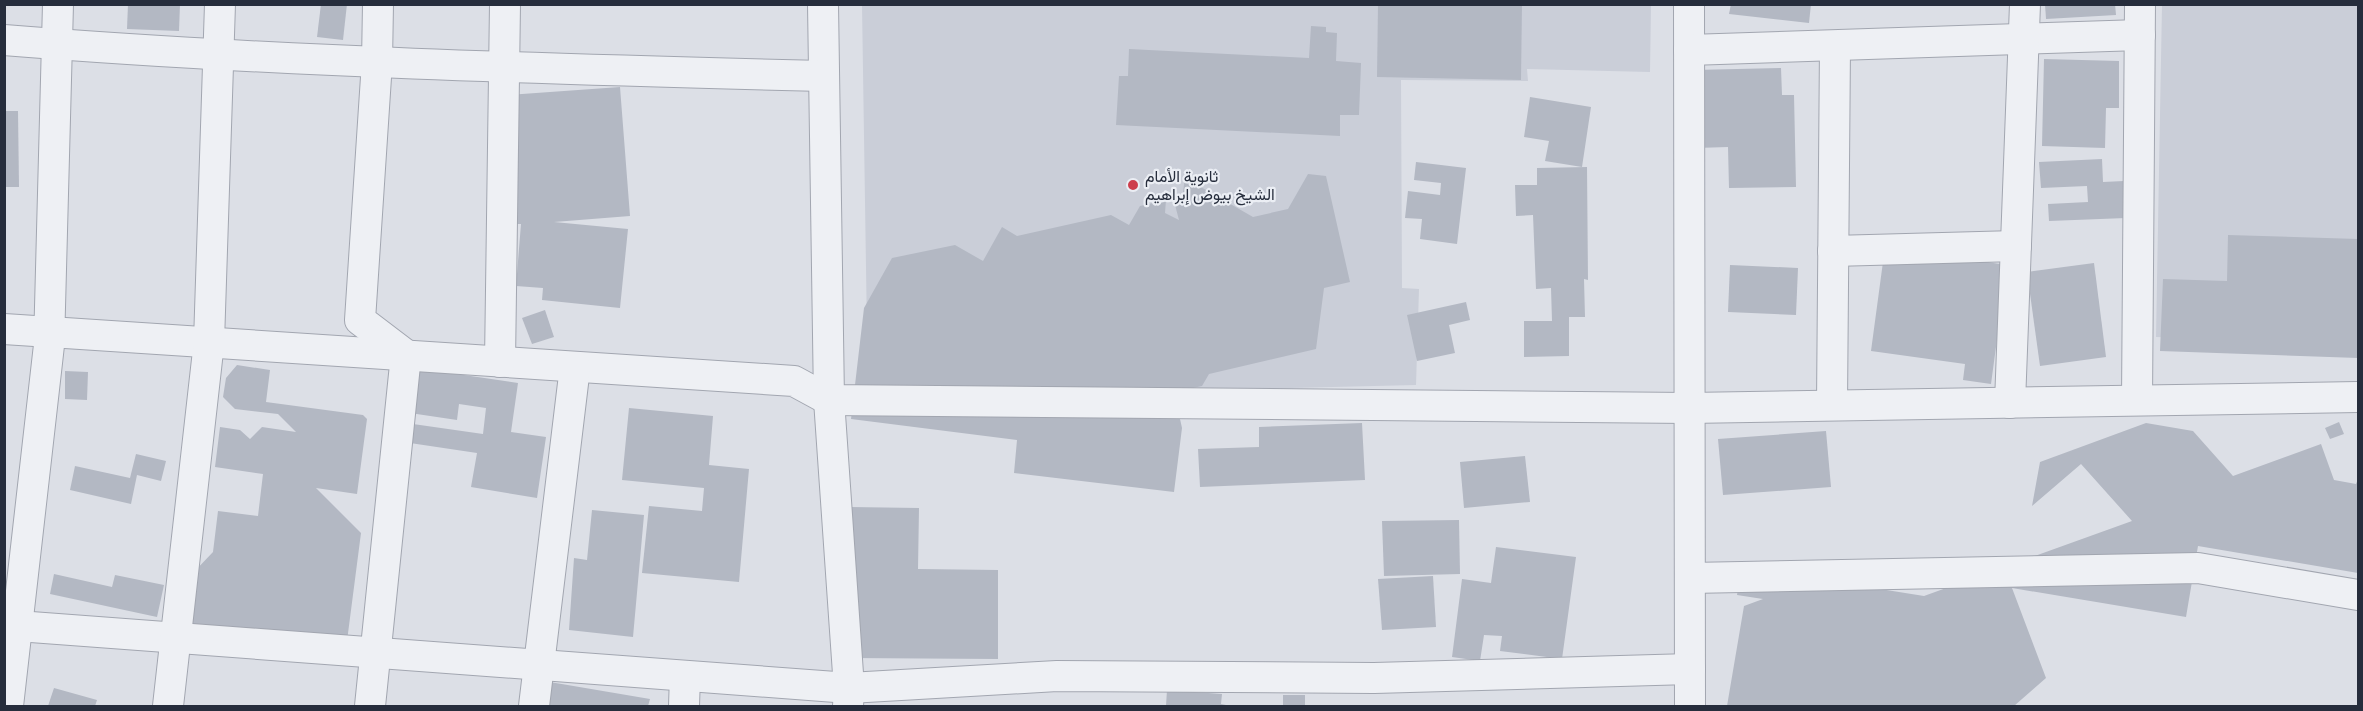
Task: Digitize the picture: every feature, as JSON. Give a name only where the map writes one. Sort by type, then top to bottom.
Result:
[{"type":"street","points":[[8,706],[11,626],[50,332],[58,4]]},
{"type":"street","points":[[168,706],[209,342],[220,4]]},
{"type":"street","points":[[378,4],[377,62],[360,320],[406,355]]},
{"type":"street","points":[[500,362],[505,4]]},
{"type":"street","points":[[823,4],[829,400],[849,697]]},
{"type":"street","points":[[1689,4],[1690,706]]},
{"type":"street","points":[[2010,403],[2025,4]]},
{"type":"street","points":[[2137,400],[2140,4]]},
{"type":"street","points":[[1689,50],[2140,35]]},
{"type":"street","points":[[4,40],[219,55],[505,68],[824,76]]},
{"type":"street","points":[[1832,405],[1835,46]]},
{"type":"street","points":[[1833,251],[2016,246]]},
{"type":"street","points":[[4,329],[795,381],[829,400],[1689,408],[2358,397]]},
{"type":"street","points":[[370,706],[406,355]]},
{"type":"street","points":[[534,706],[575,367]]},
{"type":"street","points":[[1690,578],[2198,568],[2358,595]]},
{"type":"street","points":[[11,626],[685,676],[849,697],[1057,676],[1374,678],[1690,669]]},
{"type":"street","points":[[684,706],[685,676]]},
{"type":"shaded area","name":"ثانوية الأمام الشيخ بيوض إبراهيم","points":[[862,5],[1651,5],[1650,72],[1527,69],[1528,81],[1401,80],[1402,288],[1419,289],[1416,385],[868,398]]},
{"type":"shaded area","points":[[2162,5],[2358,5],[2358,342],[2156,337]]},
{"type":"building","points":[[128,4],[180,4],[179,31],[127,29]]},
{"type":"building","points":[[321,4],[347,4],[343,40],[317,37]]},
{"type":"building","points":[[1378,4],[1522,4],[1521,80],[1377,77]]},
{"type":"building","points":[[1731,4],[1811,4],[1809,23],[1729,14]]},
{"type":"building","points":[[2045,4],[2115,4],[2116,15],[2046,19]]},
{"type":"building","points":[[1311,26],[1326,27],[1326,32],[1337,33],[1336,61],[1361,63],[1359,115],[1340,115],[1340,136],[1116,125],[1119,76],[1128,76],[1129,49],[1309,58]]},
{"type":"building","points":[[2044,59],[2119,61],[2119,108],[2106,108],[2105,148],[2042,146]]},
{"type":"building","points":[[1781,68],[1782,95],[1794,95],[1796,187],[1729,188],[1728,147],[1696,148],[1694,70]]},
{"type":"building","points":[[620,87],[630,216],[554,222],[628,229],[620,308],[542,300],[543,288],[516,286],[521,224],[517,224],[507,95]]},
{"type":"building","points":[[1530,97],[1591,107],[1582,167],[1545,161],[1549,141],[1524,137]]},
{"type":"building","points":[[4,111],[18,111],[19,187],[4,187]]},
{"type":"building","points":[[2102,159],[2103,182],[2124,181],[2126,218],[2049,221],[2048,204],[2088,202],[2087,186],[2041,188],[2039,162]]},
{"type":"building","points":[[1416,162],[1466,168],[1457,244],[1420,239],[1422,219],[1405,218],[1408,191],[1440,195],[1441,183],[1414,180]]},
{"type":"building","points":[[1587,167],[1588,280],[1584,279],[1585,317],[1569,317],[1569,356],[1524,357],[1524,321],[1552,321],[1551,288],[1536,289],[1533,215],[1516,216],[1515,185],[1537,185],[1537,168]]},
{"type":"building","points":[[1308,174],[1326,176],[1350,282],[1324,288],[1316,349],[1209,374],[1202,386],[1174,392],[1182,428],[1174,492],[1014,473],[1017,440],[851,419],[864,308],[892,258],[955,245],[983,261],[1002,227],[1017,236],[1111,215],[1129,225],[1140,206],[1166,200],[1165,213],[1179,220],[1175,205],[1183,192],[1185,178],[1253,217],[1288,209]]},
{"type":"building","points":[[2228,235],[2358,239],[2358,358],[2160,351],[2163,279],[2227,281]]},
{"type":"building","points":[[1885,247],[2007,265],[1991,384],[1963,380],[1965,364],[1871,351]]},
{"type":"building","points":[[2094,263],[2106,357],[2040,366],[2027,272]]},
{"type":"building","points":[[1730,265],[1798,268],[1796,315],[1728,312]]},
{"type":"building","points":[[1466,302],[1470,320],[1449,325],[1455,353],[1417,361],[1407,315]]},
{"type":"building","points":[[545,310],[554,337],[532,344],[522,318]]},
{"type":"building","points":[[237,365],[270,370],[266,402],[363,415],[367,419],[357,494],[316,488],[361,533],[347,641],[185,624],[192,574],[213,552],[218,511],[258,516],[263,474],[215,467],[220,427],[240,430],[250,439],[262,427],[296,432],[278,414],[235,409],[223,397],[226,378]]},
{"type":"building","points":[[416,368],[518,383],[511,432],[546,437],[537,498],[471,487],[477,453],[410,443],[413,424],[483,434],[486,408],[459,404],[457,420],[410,413]]},
{"type":"building","points":[[65,371],[88,372],[87,400],[65,399]]},
{"type":"building","points":[[629,408],[713,416],[709,465],[749,469],[739,582],[642,573],[649,506],[702,511],[704,488],[622,480]]},
{"type":"building","points":[[2339,422],[2344,434],[2330,439],[2325,428]]},
{"type":"building","points":[[1362,423],[1365,480],[1200,487],[1198,449],[1259,447],[1259,427]]},
{"type":"building","points":[[2146,423],[2193,431],[2233,476],[2321,444],[2334,480],[2356,484],[2358,479],[2358,573],[2198,546],[2186,617],[2012,588],[2046,678],[2014,706],[1727,706],[1744,606],[1763,599],[1737,595],[1741,567],[1924,596],[2132,521],[2081,464],[2032,506],[2040,462]]},
{"type":"building","points":[[1826,431],[1831,487],[1723,495],[1718,439]]},
{"type":"building","points":[[136,454],[166,461],[161,481],[137,475],[131,504],[70,490],[75,466],[130,478]]},
{"type":"building","points":[[1525,456],[1530,502],[1464,508],[1460,462]]},
{"type":"building","points":[[850,507],[919,508],[918,569],[998,570],[998,659],[848,658]]},
{"type":"building","points":[[592,510],[644,515],[633,637],[569,630],[574,558],[587,560]]},
{"type":"building","points":[[1459,520],[1460,574],[1384,576],[1382,521]]},
{"type":"building","points":[[1496,547],[1576,557],[1562,659],[1500,651],[1502,636],[1484,635],[1480,661],[1452,657],[1462,579],[1491,583]]},
{"type":"building","points":[[54,574],[112,587],[115,575],[164,585],[157,617],[50,594]]},
{"type":"building","points":[[1433,576],[1436,627],[1382,630],[1378,579]]},
{"type":"building","points":[[544,681],[650,699],[648,706],[540,706]]},
{"type":"building","points":[[54,688],[97,700],[95,706],[48,706]]},
{"type":"building","points":[[1167,690],[1222,694],[1221,704],[1231,706],[1166,706]]},
{"type":"building","points":[[1283,695],[1305,695],[1305,706],[1283,706]]},
{"type":"place","name":"ثانوية الأمام الشيخ بيوض إبراهيم","points":[[1133,185]]}]
